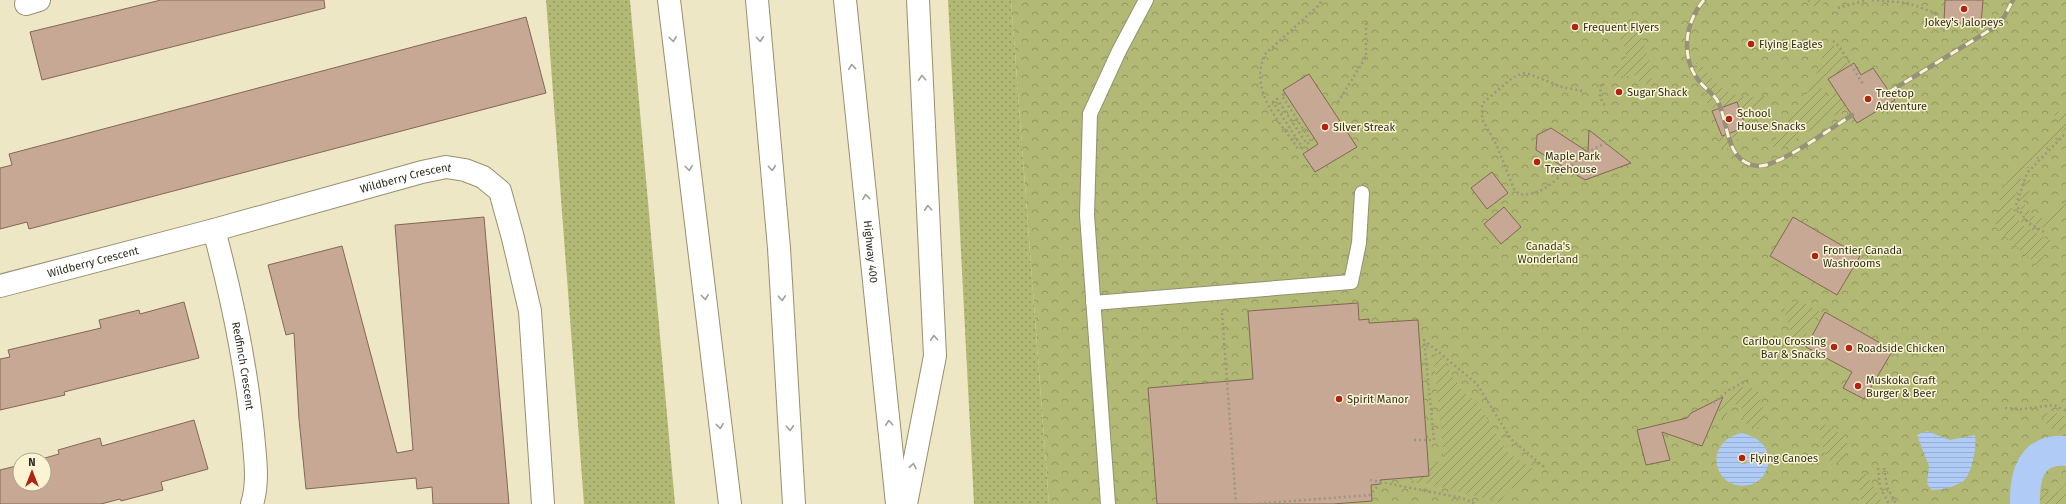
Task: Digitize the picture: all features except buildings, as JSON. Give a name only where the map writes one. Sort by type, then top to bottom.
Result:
[{"type":"main road","points":[[669,0],[730,504]]},
{"type":"main road","points":[[756,0],[779,248],[794,504]]},
{"type":"main road","name":"Highway 400","points":[[845,0],[896,504]]},
{"type":"main road","points":[[906,504],[934,356],[918,0]]},
{"type":"main road","name":"Wildberry Crescent","points":[[0,286],[214,230],[446,166],[465,170],[483,177],[500,191],[513,238],[530,311],[543,504]]},
{"type":"main road","name":"Redfinch Crescent","points":[[214,230],[224,269],[248,387],[256,481],[252,504]]},
{"type":"lane","points":[[1108,504],[1087,216],[1090,114],[1118,51],[1146,0]]},
{"type":"lane","points":[[1093,303],[1351,282],[1359,243],[1362,193]]},
{"type":"path","points":[[1285,94],[1282,96],[1311,141],[1307,144],[1278,99],[1273,102],[1302,147],[1298,149],[1263,97],[1259,74],[1266,53],[1318,6],[1322,0]]},
{"type":"path","points":[[1838,8],[1867,0]]},
{"type":"path","points":[[1872,0],[1908,3],[1935,13],[1942,31],[1948,29]]},
{"type":"path","points":[[1338,102],[1366,57],[1366,20]]},
{"type":"path","points":[[1833,41],[1840,46],[1862,84]]},
{"type":"path","points":[[1582,92],[1523,73],[1512,78],[1482,104],[1482,119],[1496,144],[1514,189],[1519,194],[1531,195],[1552,184],[1582,156],[1611,140]]},
{"type":"path","points":[[1604,85],[1602,83],[1599,94],[1605,106]]},
{"type":"path","points":[[2044,232],[2027,222],[2016,205],[2027,173],[2066,133]]},
{"type":"path","points":[[1220,293],[1236,504]]},
{"type":"path","points":[[1414,440],[1434,440],[1424,340],[1477,384],[1511,439],[1544,467]]},
{"type":"path","points":[[1713,403],[1729,390],[1750,379]]},
{"type":"path","points":[[2005,408],[2022,409],[2054,405],[2066,411]]},
{"type":"path","points":[[1878,468],[1879,484],[1890,504]]},
{"type":"path","points":[[1884,468],[1887,487],[1896,504]]},
{"type":"path","points":[[1370,480],[1462,498],[1476,504]]},
{"type":"path","points":[[1254,504],[1370,495],[1381,482]]},
{"type":"green space","points":[[546,0],[630,0],[675,504],[584,504]]},
{"type":"green space","points":[[948,0],[1011,0],[1049,504],[974,504]]},
{"type":"green space","name":"Canada's Wonderland","points":[[1011,0],[2066,0],[2066,504],[1049,504]]},
{"type":"green space","points":[[1806,0],[1825,0],[1823,5],[1818,7],[1812,5]]},
{"type":"green space","points":[[1631,19],[1638,23],[1652,73],[1651,81],[1641,87],[1636,75],[1610,78],[1607,74],[1624,64],[1627,60],[1624,45],[1616,32],[1616,23]]},
{"type":"green space","points":[[1829,45],[1833,45],[1838,49],[1849,66],[1819,84],[1828,98],[1857,80],[1841,98],[1847,108],[1776,151],[1772,145],[1810,89],[1821,63],[1824,49]]},
{"type":"green space","points":[[1701,62],[1712,79],[1728,91],[1746,97],[1767,95],[1768,100],[1761,102],[1761,109],[1730,149],[1721,148],[1719,145],[1718,142],[1721,135],[1746,127],[1737,102],[1718,109],[1708,106],[1696,63]]},
{"type":"green space","points":[[2066,110],[2066,127],[2024,171],[2011,207],[2022,225],[2051,241],[2044,254],[2041,269],[1995,227],[2003,182],[2063,125],[2053,113]]},
{"type":"green space","points":[[2027,178],[2034,183],[2023,201],[2027,209],[2036,218],[2045,218],[2060,202],[2063,204],[2066,201],[2066,206],[2045,229],[2027,219],[2018,203]]},
{"type":"green space","points":[[1800,301],[1819,311],[1802,341],[1792,336],[1784,310],[1789,302]]},
{"type":"green space","points":[[1433,351],[1446,362],[1453,378],[1464,393],[1478,403],[1507,452],[1537,472],[1509,490],[1499,502],[1421,482],[1392,477],[1416,463],[1443,461],[1443,446]]},
{"type":"green space","points":[[1741,387],[1754,388],[1758,391],[1765,415],[1759,428],[1744,423],[1741,405],[1736,406],[1735,403],[1726,404],[1728,420],[1726,421],[1715,405],[1730,392]]},
{"type":"green space","points":[[2054,412],[2066,417],[2066,432],[2058,430],[2047,424],[2040,414]]},
{"type":"green space","points":[[1824,425],[1847,437],[1847,454],[1841,462],[1832,465],[1824,451],[1819,427]]},
{"type":"green space","points":[[1865,473],[1879,495],[1882,504],[1856,504],[1861,501],[1860,488],[1856,475]]},
{"type":"green space","points":[[2066,484],[2066,504],[2030,504],[2030,491],[2058,492]]},
{"type":"water","points":[[1927,431],[1950,440],[1975,435],[1973,460],[1969,474],[1966,479],[1959,484],[1943,489],[1932,490],[1927,484],[1929,466],[1917,435]]},
{"type":"water","points":[[1742,433],[1755,438],[1765,447],[1769,459],[1768,466],[1764,475],[1756,482],[1749,485],[1737,485],[1727,481],[1721,474],[1717,465],[1717,455],[1721,446],[1729,438]],"holes":[[[1738,456],[1746,456],[1746,464],[1742,464],[1737,460]]]},
{"type":"waterway","points":[[2025,504],[2028,474],[2037,459],[2054,451],[2066,451]]},
{"type":"railway","points":[[1704,0],[1689,29],[1687,40],[1689,61],[1693,72],[1699,81],[1717,100],[1730,142],[1740,159],[1748,164],[1759,166],[1768,165],[1819,137],[1852,115]]},
{"type":"railway","points":[[1889,92],[1995,27],[2004,17],[2013,0]]},
{"type":"place","name":"Jokey's Jalopeys","points":[[1964,9]]},
{"type":"place","name":"Frequent Flyers","points":[[1575,27]]},
{"type":"place","name":"Flying Eagles","points":[[1751,44]]},
{"type":"place","name":"Sugar Shack","points":[[1619,92]]},
{"type":"place","name":"Treetop Adventure","points":[[1868,99]]},
{"type":"place","name":"School House Snacks","points":[[1729,119]]},
{"type":"place","name":"Silver Streak","points":[[1325,127]]},
{"type":"place","name":"Maple Park Treehouse","points":[[1537,162]]},
{"type":"place","name":"Frontier Canada Washrooms","points":[[1815,256]]},
{"type":"place","name":"Caribou Crossing Bar & Snacks","points":[[1834,347]]},
{"type":"place","name":"Roadside Chicken","points":[[1849,348]]},
{"type":"place","name":"Muskoka Craft Burger & Beer","points":[[1858,386]]},
{"type":"place","name":"Spirit Manor","points":[[1339,399]]},
{"type":"place","name":"Flying Canoes","points":[[1742,458]]}]
